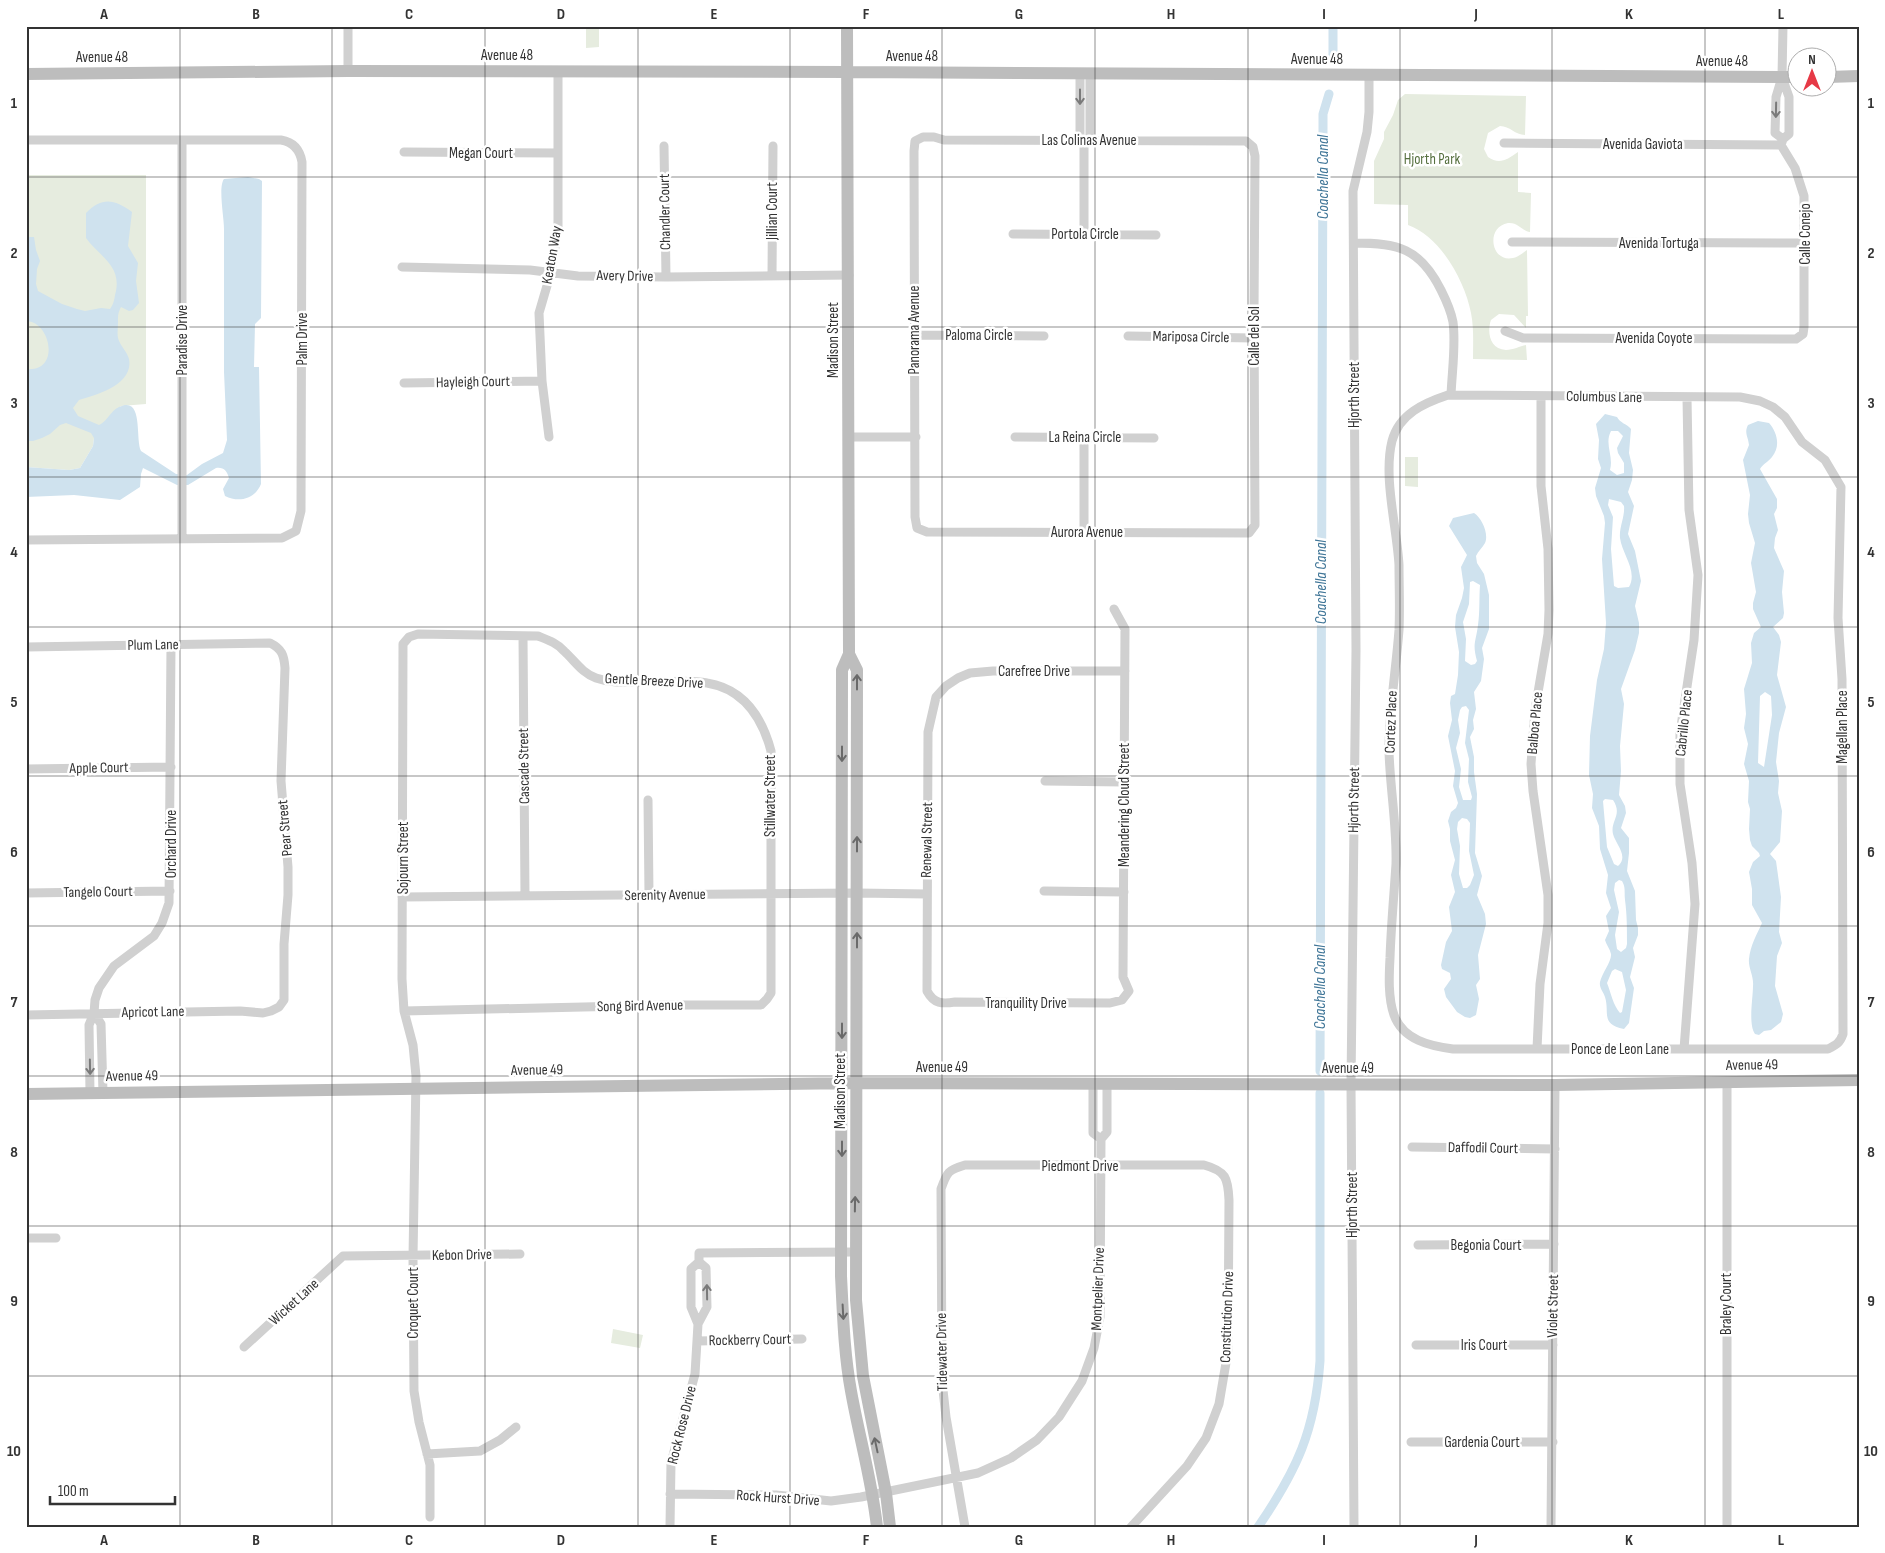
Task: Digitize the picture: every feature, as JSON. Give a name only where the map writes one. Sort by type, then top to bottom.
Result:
[{"type":"main road","name":"Madison Street","points":[[847,26],[849,654],[842,670],[842,1312],[847,1364],[873,1495],[877,1527]]},
{"type":"main road","name":"Avenue 48","points":[[26,74],[348,71],[848,72],[1788,78]]},
{"type":"main road","points":[[1838,77],[1859,76]]},
{"type":"main road","name":"Madison Street","points":[[849,654],[857,670],[856,1300],[860,1348],[868,1403],[886,1493],[890,1527]]},
{"type":"main road","name":"Avenue 49","points":[[26,1094],[842,1083],[1555,1085],[1859,1080]]},
{"type":"street","points":[[348,26],[348,71]]},
{"type":"street","points":[[1782,142],[1789,134],[1789,97],[1782,78],[1783,26]]},
{"type":"street","name":"Keaton Way","points":[[549,437],[542,381],[539,313],[551,272],[558,229],[558,72]]},
{"type":"street","points":[[1084,234],[1085,74]]},
{"type":"street","name":"Hjorth Street","points":[[1354,1527],[1351,1084],[1356,650],[1353,191],[1369,112],[1369,75]]},
{"type":"street","name":"Calle Conejo","points":[[1782,78],[1776,97],[1775,134],[1782,142],[1795,168],[1804,196],[1803,334]]},
{"type":"street","name":"Las Colinas Avenue","points":[[923,137],[934,137],[944,140],[1246,141],[1253,148]]},
{"type":"street","name":"Panorama Avenue","points":[[916,528],[914,151],[915,141],[923,137]]},
{"type":"street","name":"Palm Drive","points":[[26,140],[281,140],[288,141],[294,146],[302,162],[301,519],[296,531],[282,538],[26,540]]},
{"type":"street","name":"Paradise Drive","points":[[182,140],[182,539]]},
{"type":"street","name":"Avenida Gaviota","points":[[1504,144],[1782,142]]},
{"type":"street","name":"Chandler Court","points":[[664,146],[666,277]]},
{"type":"street","name":"Jillian Court","points":[[772,276],[773,146]]},
{"type":"street","name":"Calle del Sol","points":[[1253,148],[1256,156],[1254,338],[1256,525]]},
{"type":"street","name":"Megan Court","points":[[404,152],[558,153]]},
{"type":"street","name":"Portola Circle","points":[[1013,234],[1156,235]]},
{"type":"street","name":"Avenida Tortuga","points":[[1512,242],[1805,243]]},
{"type":"street","points":[[1354,243],[1386,244],[1406,250],[1424,262],[1436,280],[1446,300],[1453,322],[1451,395]]},
{"type":"street","name":"Avery Drive","points":[[402,267],[530,270],[578,276],[849,275]]},
{"type":"street","name":"Avenida Coyote","points":[[1505,331],[1523,338],[1796,338],[1803,334]]},
{"type":"street","name":"Paloma Circle","points":[[914,335],[1044,336]]},
{"type":"street","name":"Mariposa Circle","points":[[1128,336],[1254,338]]},
{"type":"street","name":"Hayleigh Court","points":[[404,383],[542,381]]},
{"type":"street","name":"Columbus Lane","points":[[1407,416],[1417,407],[1432,400],[1451,395],[1740,398],[1760,401],[1773,407],[1785,417],[1793,431]]},
{"type":"street","name":"Balboa Place","points":[[1537,1049],[1540,984],[1548,923],[1548,895],[1531,764],[1535,710],[1548,634],[1549,610],[1548,549],[1541,486],[1541,396]]},
{"type":"street","name":"Cabrillo Place","points":[[1684,1049],[1695,904],[1692,864],[1680,784],[1680,732],[1694,640],[1698,575],[1688,510],[1687,398]]},
{"type":"street","name":"Cortez Place","points":[[1404,1029],[1394,1015],[1389,978],[1396,864],[1396,832],[1389,752],[1391,696],[1399,630],[1399,564],[1391,494],[1390,459],[1392,441],[1398,426],[1407,416]]},
{"type":"street","name":"Magellan Place","points":[[1793,431],[1802,442],[1825,460],[1841,487],[1838,618],[1842,689],[1843,1034],[1840,1042]]},
{"type":"street","points":[[849,437],[916,437]]},
{"type":"street","name":"La Reina Circle","points":[[1015,437],[1154,438]]},
{"type":"street","points":[[1084,437],[1084,532]]},
{"type":"street","name":"Aurora Avenue","points":[[916,528],[927,532],[1236,534],[1249,533],[1256,525]]},
{"type":"street","name":"Meandering Cloud Street","points":[[1114,609],[1125,629],[1123,977],[1128,991],[1122,1000]]},
{"type":"street","name":"Gentle Breeze Drive","points":[[418,634],[538,636],[554,642],[583,671],[595,678],[613,682],[707,683],[725,688],[740,696],[749,704]]},
{"type":"street","name":"Sojourn Street","points":[[416,1088],[413,1045],[404,1011],[402,897],[403,644],[409,637],[418,634]]},
{"type":"street","name":"Cascade Street","points":[[523,636],[525,896]]},
{"type":"street","name":"Plum Lane","points":[[26,647],[270,644],[279,648]]},
{"type":"street","name":"Orchard Drive","points":[[94,1013],[95,1000],[103,980],[114,966],[154,936],[166,912],[170,891],[170,645]]},
{"type":"street","name":"Pear Street","points":[[279,648],[284,656],[285,668],[281,781],[288,867],[284,944],[284,1000],[279,1007]]},
{"type":"street","name":"Carefree Drive","points":[[946,686],[970,673],[993,671],[1125,671]]},
{"type":"street","name":"Renewal Street","points":[[930,998],[927,991],[928,732],[936,697],[946,686]]},
{"type":"street","name":"Stillwater Street","points":[[749,704],[763,726],[771,751],[770,894]]},
{"type":"street","name":"Apple Court","points":[[26,769],[171,767]]},
{"type":"street","points":[[1045,781],[1124,782]]},
{"type":"street","points":[[648,800],[649,895]]},
{"type":"street","name":"Tangelo Court","points":[[26,893],[170,891]]},
{"type":"street","points":[[1044,891],[1124,892]]},
{"type":"street","name":"Song Bird Avenue","points":[[404,1011],[761,1005],[768,999],[771,993],[770,894]]},
{"type":"street","name":"Serenity Avenue","points":[[402,897],[927,894]]},
{"type":"street","name":"Tranquility Drive","points":[[930,998],[942,1004],[955,1002],[1110,1003],[1122,1000]]},
{"type":"street","name":"Apricot Lane","points":[[26,1015],[263,1012],[272,1011],[279,1007]]},
{"type":"street","points":[[94,1013],[101,1024],[97,1093]]},
{"type":"street","name":"Ponce de Leon Lane","points":[[1404,1029],[1415,1039],[1443,1047],[1537,1049],[1828,1049],[1840,1042]]},
{"type":"street","name":"Braley Court","points":[[1727,1082],[1727,1527]]},
{"type":"street","name":"Montpelier Drive","points":[[1093,1083],[1093,1133],[1101,1139]]},
{"type":"street","name":"Montpelier Drive","points":[[886,1493],[978,1473],[1011,1458],[1037,1440],[1059,1417],[1082,1381],[1094,1348],[1100,1317],[1100,1166],[1101,1139],[1107,1132],[1107,1083]]},
{"type":"street","name":"Violet Street","points":[[1551,1527],[1555,1085]]},
{"type":"street","name":"Croquet Court","points":[[416,1088],[413,1257],[414,1391],[419,1422],[430,1465],[430,1517]]},
{"type":"street","points":[[1093,1115],[1107,1114]]},
{"type":"street","name":"Daffodil Court","points":[[1412,1147],[1555,1149]]},
{"type":"street","name":"Piedmont Drive","points":[[946,1175],[952,1169],[965,1165],[1204,1166],[1218,1169]]},
{"type":"street","name":"Constitution Drive","points":[[1131,1527],[1187,1466],[1206,1438],[1219,1404],[1228,1351],[1229,1200],[1225,1178],[1218,1169]]},
{"type":"street","name":"Tidewater Drive","points":[[946,1175],[941,1189],[942,1381],[946,1417],[965,1527]]},
{"type":"street","points":[[26,1238],[56,1238]]},
{"type":"street","name":"Begonia Court","points":[[1418,1245],[1554,1244]]},
{"type":"street","points":[[699,1258],[855,1252]]},
{"type":"street","name":"Kebon Drive","points":[[343,1256],[413,1257],[520,1254]]},
{"type":"street","name":"Wicket Lane","points":[[244,1347],[343,1256]]},
{"type":"street","name":"Rock Rose Drive","points":[[670,1527],[671,1463],[695,1374],[698,1324],[707,1307],[706,1268],[699,1258],[691,1269],[691,1307],[698,1324]]},
{"type":"street","name":"Rockberry Court","points":[[697,1340],[802,1339]]},
{"type":"street","name":"Iris Court","points":[[1416,1345],[1553,1345]]},
{"type":"street","points":[[427,1454],[480,1451],[500,1440],[516,1426]]},
{"type":"street","name":"Gardenia Court","points":[[1411,1442],[1553,1442]]},
{"type":"street","name":"Rock Hurst Drive","points":[[670,1494],[776,1495],[831,1501],[886,1493]]},
{"type":"green space","points":[[586,26],[599,26],[599,47],[586,48]]},
{"type":"green space","name":"Hjorth Park","points":[[1405,94],[1526,96],[1525,135],[1500,126],[1488,133],[1484,149],[1488,157],[1496,161],[1507,159],[1518,152],[1518,192],[1531,193],[1530,232],[1515,224],[1508,223],[1496,231],[1494,237],[1496,250],[1506,258],[1513,258],[1527,250],[1528,316],[1526,316],[1526,328],[1514,315],[1499,314],[1491,320],[1489,329],[1493,343],[1500,349],[1509,350],[1526,345],[1527,360],[1473,359],[1473,330],[1468,300],[1449,261],[1430,239],[1408,225],[1408,205],[1374,204],[1374,161],[1398,100]]},
{"type":"green space","points":[[26,175],[146,175],[146,404],[121,406],[94,438],[93,446],[80,468],[69,470],[26,467]]},
{"type":"green space","points":[[1405,457],[1418,457],[1418,487],[1405,486]]},
{"type":"green space","points":[[613,1329],[643,1335],[640,1348],[611,1343]]},
{"type":"water","points":[[248,177],[262,181],[261,318],[255,324],[254,367],[259,367],[261,484],[258,489],[246,498],[236,499],[225,496],[223,489],[229,478],[226,471],[221,468],[216,468],[188,485],[177,485],[143,468],[140,487],[120,500],[74,495],[26,497],[26,467],[69,470],[80,468],[93,446],[94,438],[91,433],[66,423],[42,438],[26,441],[26,369],[37,368],[44,363],[48,356],[48,346],[46,337],[41,329],[35,323],[26,321],[26,237],[34,237],[40,261],[37,269],[36,284],[38,291],[62,304],[85,311],[101,308],[110,309],[114,302],[116,291],[117,282],[115,274],[108,262],[86,238],[86,213],[97,204],[103,202],[114,202],[132,212],[128,246],[138,263],[136,281],[139,303],[133,310],[129,311],[121,307],[118,314],[118,338],[127,353],[129,368],[126,376],[120,382],[104,392],[79,400],[73,408],[78,416],[99,425],[119,407],[127,405],[132,407],[137,420],[141,451],[176,474],[187,475],[202,464],[223,453],[227,440],[224,372],[224,229],[221,188],[224,179]]},
{"type":"water","points":[[1605,414],[1617,417],[1631,429],[1629,453],[1633,470],[1628,492],[1634,506],[1628,534],[1635,551],[1641,581],[1635,606],[1639,633],[1621,689],[1624,704],[1620,746],[1621,771],[1619,795],[1625,806],[1626,813],[1621,828],[1629,838],[1627,871],[1635,891],[1638,928],[1638,935],[1633,948],[1635,957],[1630,977],[1634,988],[1629,1023],[1624,1029],[1616,1027],[1609,1021],[1605,997],[1600,986],[1601,978],[1611,957],[1605,940],[1609,931],[1606,916],[1611,908],[1606,893],[1608,875],[1600,849],[1599,826],[1592,808],[1593,794],[1589,775],[1590,736],[1597,680],[1604,649],[1606,623],[1602,559],[1605,523],[1595,488],[1601,468],[1598,459],[1599,440],[1596,424]],"holes":[[[1611,431],[1618,431],[1623,436],[1617,448],[1624,463],[1624,473],[1617,475],[1610,470],[1609,436]],[[1609,499],[1621,502],[1624,506],[1620,538],[1631,569],[1632,575],[1629,587],[1618,588],[1614,586],[1611,549],[1613,517],[1608,505]],[[1605,799],[1613,800],[1616,805],[1617,814],[1613,825],[1613,834],[1622,854],[1621,862],[1618,866],[1614,864],[1607,847],[1603,801]],[[1619,880],[1622,881],[1625,890],[1627,944],[1626,948],[1621,952],[1617,949],[1615,935],[1619,912],[1614,890],[1615,883]],[[1615,969],[1622,972],[1626,990],[1622,1012],[1620,1013],[1614,1003],[1607,983],[1612,971]]]},
{"type":"water","points":[[1758,421],[1769,423],[1777,439],[1775,453],[1760,469],[1777,499],[1777,508],[1774,514],[1778,530],[1774,548],[1784,571],[1782,592],[1784,613],[1783,618],[1773,627],[1779,635],[1781,642],[1777,675],[1786,707],[1779,733],[1776,762],[1779,781],[1778,793],[1782,811],[1780,842],[1770,854],[1776,861],[1781,897],[1779,932],[1782,943],[1777,956],[1775,986],[1783,1014],[1781,1022],[1771,1030],[1764,1031],[1759,1035],[1755,1034],[1752,1024],[1753,982],[1749,959],[1752,945],[1762,923],[1752,905],[1749,872],[1753,862],[1760,856],[1750,840],[1749,781],[1744,764],[1748,744],[1744,728],[1746,714],[1744,689],[1752,663],[1751,643],[1754,633],[1761,627],[1753,609],[1756,592],[1751,563],[1755,543],[1749,523],[1750,495],[1743,460],[1749,445],[1746,432],[1748,425]],"holes":[[[1765,692],[1771,696],[1772,715],[1764,767],[1758,763],[1760,696]]]},
{"type":"water","points":[[1474,513],[1482,522],[1486,539],[1476,556],[1477,563],[1484,574],[1489,595],[1489,629],[1482,648],[1484,659],[1481,681],[1474,692],[1476,709],[1473,720],[1474,729],[1470,737],[1474,757],[1477,794],[1475,853],[1482,876],[1477,895],[1485,914],[1486,924],[1478,955],[1480,979],[1476,985],[1479,999],[1476,1015],[1470,1018],[1457,1012],[1446,997],[1444,989],[1451,979],[1450,973],[1442,969],[1441,965],[1446,942],[1452,931],[1449,907],[1455,892],[1451,875],[1455,860],[1450,841],[1448,821],[1451,812],[1458,803],[1453,786],[1455,771],[1448,736],[1452,720],[1451,696],[1455,694],[1458,675],[1459,652],[1455,627],[1456,615],[1464,588],[1461,567],[1467,555],[1449,526],[1453,518]],"holes":[[[1473,581],[1480,585],[1479,620],[1475,646],[1477,661],[1471,665],[1465,661],[1466,639],[1463,622],[1469,604],[1470,582]],[[1466,706],[1469,710],[1465,743],[1469,759],[1468,782],[1471,800],[1463,800],[1459,787],[1461,769],[1456,748],[1460,733],[1458,720],[1462,707]],[[1462,818],[1467,819],[1470,823],[1469,851],[1474,875],[1467,888],[1463,888],[1459,874],[1460,846],[1457,829],[1458,822]]]},
{"type":"waterway","name":"Coachella Canal","points":[[1333,26],[1333,56]]},
{"type":"waterway","name":"Coachella Canal","points":[[1320,1071],[1323,114],[1329,94]]},
{"type":"waterway","name":"Coachella Canal","points":[[1258,1527],[1283,1487],[1302,1449],[1314,1408],[1318,1386],[1320,1361],[1320,1093]]}]
